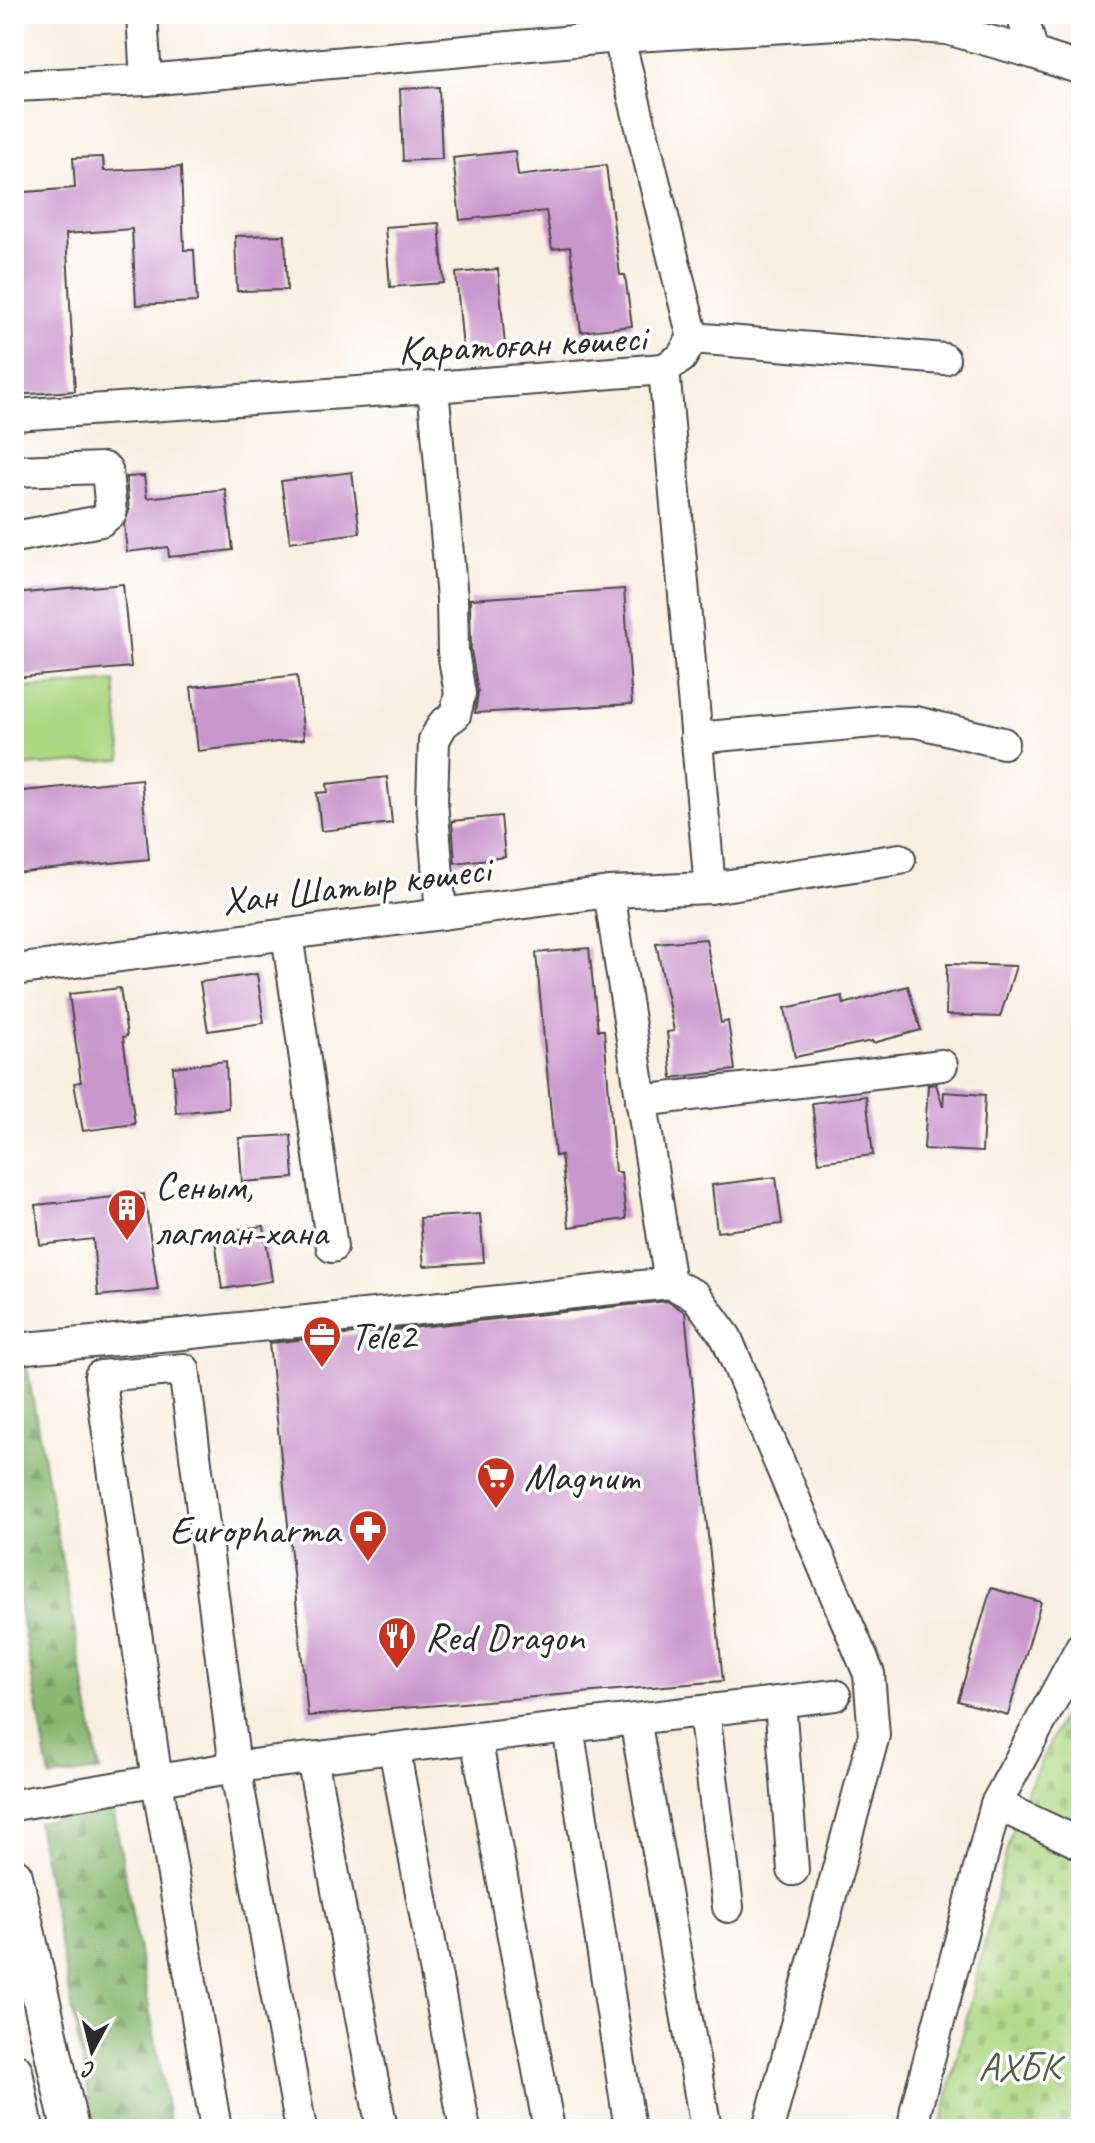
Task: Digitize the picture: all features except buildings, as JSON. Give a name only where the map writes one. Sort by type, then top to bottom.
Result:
[{"type":"main road","points":[[14,1876],[70,2129]]},
{"type":"main road","points":[[14,2071],[25,2129]]},
{"type":"street","points":[[142,14],[146,80]]},
{"type":"street","points":[[1022,14],[1033,53]]},
{"type":"street","points":[[14,86],[146,80],[615,25],[855,23],[947,29],[1081,69]]},
{"type":"street","points":[[615,25],[693,338],[681,358],[664,369]]},
{"type":"street","points":[[693,338],[944,359]]},
{"type":"street","name":"Қаратоған көшесі","points":[[14,415],[664,369],[710,888]]},
{"type":"street","points":[[433,387],[452,599],[453,652],[460,694],[455,715],[443,724],[434,740],[432,801],[441,914]]},
{"type":"street","points":[[14,471],[104,468],[107,470],[111,513],[101,521],[14,537]]},
{"type":"street","points":[[696,738],[884,721],[916,722],[1003,743]]},
{"type":"street","name":"Хан Шатыр көшесі","points":[[14,970],[609,892],[710,888],[900,859]]},
{"type":"street","points":[[609,892],[670,1283]]},
{"type":"street","points":[[287,934],[332,1247]]},
{"type":"street","points":[[641,1101],[942,1065]]},
{"type":"street","points":[[14,1349],[670,1283],[696,1296],[726,1337],[869,1674],[874,1735],[768,2129]]},
{"type":"street","points":[[182,1334],[235,1767],[301,2129]]},
{"type":"street","points":[[97,1343],[157,1781],[216,2129]]},
{"type":"street","points":[[100,1376],[184,1369]]},
{"type":"street","points":[[913,2129],[996,1804],[1081,1647]]},
{"type":"street","points":[[14,1805],[235,1767],[835,1695]]},
{"type":"street","points":[[780,1702],[793,1870]]},
{"type":"street","points":[[704,1711],[728,1907]]},
{"type":"street","points":[[635,1719],[706,2129]]},
{"type":"street","points":[[568,1727],[630,2129]]},
{"type":"street","points":[[476,1738],[549,2129]]},
{"type":"street","points":[[394,1748],[465,2129]]},
{"type":"street","points":[[312,1758],[382,2129]]},
{"type":"street","points":[[996,1804],[1081,1844]]},
{"type":"green space","points":[[115,681],[122,759],[14,767],[14,689]]},
{"type":"green space","points":[[27,1367],[100,1771],[50,1778],[14,1576],[14,1370]]},
{"type":"green space","name":"АХБК","points":[[1081,1677],[1081,2129],[940,2129],[1015,1816]]},
{"type":"green space","points":[[113,1808],[171,2129],[95,2129],[37,1822]]},
{"type":"place","name":"Сеным, лагман-хана","points":[[127,1242]]},
{"type":"place","name":"Tele2","points":[[322,1369]]},
{"type":"place","name":"Magnum","points":[[496,1510]]},
{"type":"place","name":"Europharma","points":[[368,1563]]},
{"type":"place","name":"Red Dragon","points":[[397,1670]]}]
